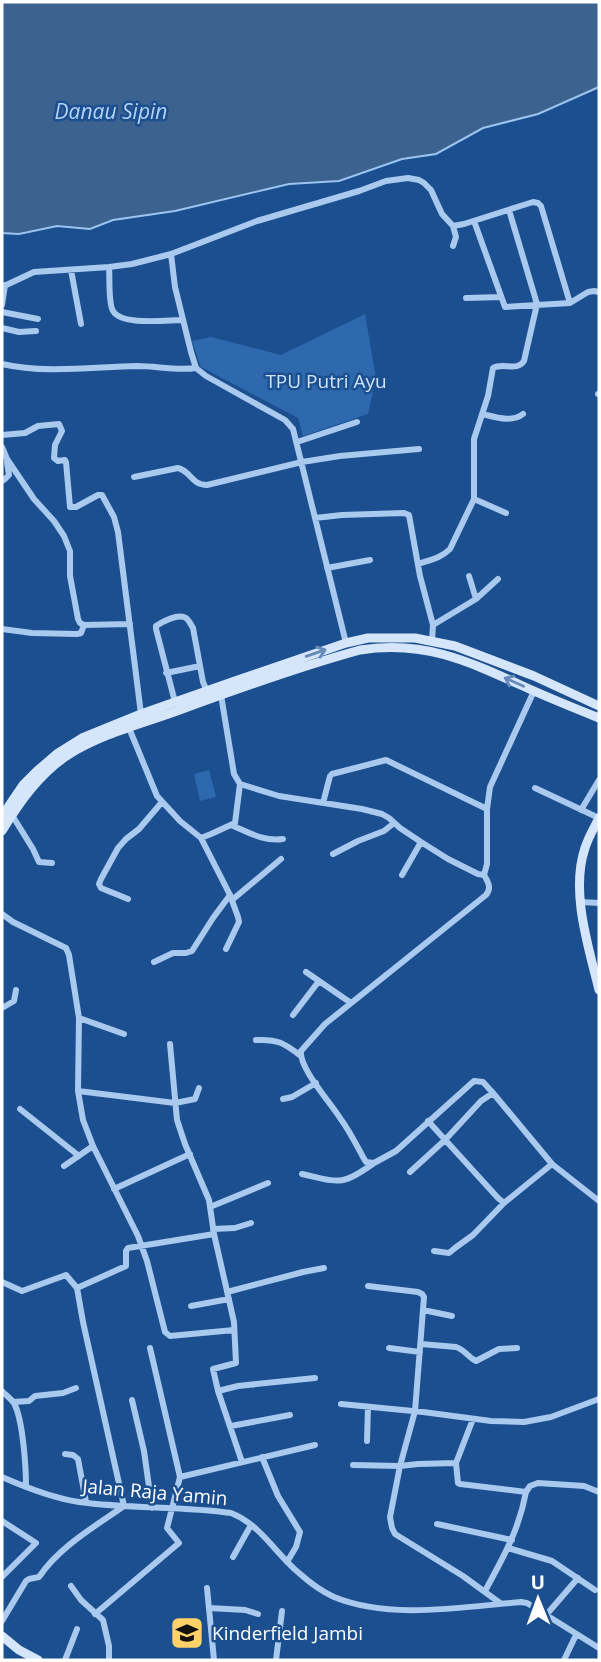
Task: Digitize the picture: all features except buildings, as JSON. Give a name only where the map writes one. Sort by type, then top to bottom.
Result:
[{"type":"main road","points":[[7,816],[52,768],[85,746],[221,695],[346,643],[368,638],[415,638],[455,646],[599,706]]},
{"type":"main road","points":[[279,670],[360,650],[402,647],[448,654],[599,718]]},
{"type":"main road","points":[[2,831],[23,785],[58,753],[82,738],[141,713],[264,676]]},
{"type":"main road","points":[[599,818],[581,863],[580,902],[585,938],[599,984]]},
{"type":"main road","points":[[2,1637],[38,1660]]},
{"type":"street","points":[[2,305],[3,286],[34,272],[132,264],[171,254],[257,220],[386,181],[408,178],[419,180],[431,190],[442,214],[453,226],[456,237],[453,246]]},
{"type":"street","points":[[453,226],[533,202],[538,203],[570,303]]},
{"type":"street","points":[[418,564],[437,558],[450,549],[474,499],[474,439],[488,396],[494,366],[517,367],[523,363],[537,304],[509,210]]},
{"type":"street","points":[[474,221],[500,297],[506,307],[570,303],[588,292],[599,292]]},
{"type":"street","points":[[171,254],[183,320],[196,368],[285,420],[293,429],[346,643]]},
{"type":"street","points":[[109,267],[112,309],[117,315],[139,321],[183,320]]},
{"type":"street","points":[[71,270],[81,324]]},
{"type":"street","points":[[466,298],[500,297]]},
{"type":"street","points":[[2,312],[38,319]]},
{"type":"street","points":[[2,328],[19,332],[36,331]]},
{"type":"street","points":[[2,364],[35,369],[120,366],[196,368]]},
{"type":"street","points":[[482,414],[512,420],[523,414]]},
{"type":"street","points":[[297,442],[357,422]]},
{"type":"street","points":[[2,435],[25,433],[38,426],[59,424],[62,431],[55,445],[54,458],[66,462],[70,507],[76,507],[102,495],[114,517],[141,713]]},
{"type":"street","points":[[2,447],[34,499],[64,536],[69,551],[70,576],[80,623],[130,624]]},
{"type":"street","points":[[134,477],[181,468],[196,484],[207,485],[302,462],[419,449]]},
{"type":"street","points":[[2,481],[9,475],[7,458]]},
{"type":"street","points":[[474,499],[506,513]]},
{"type":"street","points":[[315,518],[407,514],[433,625],[432,641]]},
{"type":"street","points":[[327,568],[370,560]]},
{"type":"street","points":[[470,576],[477,599]]},
{"type":"street","points":[[433,625],[477,599],[498,579]]},
{"type":"street","points":[[175,702],[156,626],[161,622],[180,617],[189,620],[207,691]]},
{"type":"street","points":[[2,629],[77,634],[81,633],[84,625]]},
{"type":"street","points":[[166,673],[200,666]]},
{"type":"street","points":[[301,1056],[301,1051],[319,1030],[485,895],[489,888],[484,875],[487,864],[487,809],[492,781],[534,691]]},
{"type":"street","points":[[201,838],[231,825],[236,820],[240,784],[234,774],[221,695]]},
{"type":"street","points":[[129,728],[153,789],[180,821],[201,838],[231,898],[239,922],[226,949]]},
{"type":"street","points":[[323,803],[332,774],[386,760],[487,809]]},
{"type":"street","points":[[581,810],[599,780]]},
{"type":"street","points":[[240,784],[279,796],[376,812],[448,859],[484,875]]},
{"type":"street","points":[[535,788],[599,818]]},
{"type":"street","points":[[128,900],[101,888],[101,879],[118,848],[162,802]]},
{"type":"street","points":[[7,816],[33,849],[39,862],[52,863]]},
{"type":"street","points":[[333,854],[384,831],[394,823]]},
{"type":"street","points":[[231,825],[260,838],[283,839]]},
{"type":"street","points":[[402,875],[421,842]]},
{"type":"street","points":[[154,962],[173,953],[192,951],[213,918],[231,898],[281,859]]},
{"type":"street","points":[[580,902],[599,903]]},
{"type":"street","points":[[2,914],[65,948],[70,961],[79,1018],[78,1091],[83,1120],[142,1245],[166,1334],[170,1336],[234,1330]]},
{"type":"street","points":[[306,972],[351,1003]]},
{"type":"street","points":[[293,1015],[319,981]]},
{"type":"street","points":[[2,1008],[14,1001],[16,989]]},
{"type":"street","points":[[79,1018],[124,1034]]},
{"type":"street","points":[[256,1040],[272,1039],[301,1056],[363,1157],[374,1163]]},
{"type":"street","points":[[170,1044],[177,1120],[209,1200],[228,1295],[236,1363],[213,1369],[242,1462]]},
{"type":"street","points":[[302,1174],[329,1181],[341,1181],[360,1173],[396,1150],[474,1081],[483,1082],[552,1164],[599,1202]]},
{"type":"street","points":[[283,1099],[292,1097],[316,1083]]},
{"type":"street","points":[[78,1091],[176,1103],[195,1099],[199,1088]]},
{"type":"street","points":[[410,1172],[445,1140],[481,1101],[493,1093]]},
{"type":"street","points":[[20,1110],[79,1156]]},
{"type":"street","points":[[428,1121],[504,1203]]},
{"type":"street","points":[[64,1166],[93,1146]]},
{"type":"street","points":[[114,1189],[190,1154]]},
{"type":"street","points":[[434,1251],[449,1253],[552,1164]]},
{"type":"street","points":[[210,1207],[268,1183]]},
{"type":"street","points":[[77,1288],[125,1266],[127,1249],[251,1223]]},
{"type":"street","points":[[191,1306],[324,1268]]},
{"type":"street","points":[[2,1282],[22,1291],[66,1275],[77,1288],[124,1506],[66,1547],[39,1577],[26,1581],[2,1621]]},
{"type":"street","points":[[368,1286],[422,1294],[424,1297],[415,1411],[400,1466],[390,1517],[392,1528],[395,1534],[500,1603]]},
{"type":"street","points":[[423,1310],[452,1316]]},
{"type":"street","points":[[389,1348],[456,1347],[477,1361],[499,1349],[517,1348]]},
{"type":"street","points":[[95,1614],[179,1541],[167,1529],[180,1477],[150,1348]]},
{"type":"street","points":[[218,1391],[238,1386],[314,1378]]},
{"type":"street","points":[[13,1402],[29,1401],[34,1396],[63,1393],[76,1388]]},
{"type":"street","points":[[2,1391],[13,1402],[19,1417],[26,1463],[26,1488]]},
{"type":"street","points":[[341,1404],[512,1422],[536,1421],[599,1399]]},
{"type":"street","points":[[132,1400],[144,1451],[152,1508]]},
{"type":"street","points":[[367,1441],[368,1407]]},
{"type":"street","points":[[231,1426],[290,1415]]},
{"type":"street","points":[[473,1419],[456,1463],[458,1483],[526,1492]]},
{"type":"street","points":[[180,1477],[315,1445]]},
{"type":"street","points":[[65,1454],[78,1459],[86,1502]]},
{"type":"street","points":[[262,1457],[278,1496],[299,1532],[296,1547],[287,1562]]},
{"type":"street","points":[[353,1465],[456,1463]]},
{"type":"street","name":"Jalan Raja Yamin","points":[[2,1477],[46,1494],[86,1502],[231,1513],[244,1518],[287,1562],[323,1591],[335,1597],[366,1605],[415,1610],[527,1603],[599,1648]]},
{"type":"street","points":[[485,1591],[512,1540],[530,1486],[538,1483],[584,1486],[599,1492]]},
{"type":"street","points":[[2,1521],[36,1543],[2,1577]]},
{"type":"street","points":[[437,1524],[512,1540]]},
{"type":"street","points":[[233,1557],[251,1525]]},
{"type":"street","points":[[508,1548],[552,1561],[596,1590]]},
{"type":"street","points":[[547,1614],[578,1578]]},
{"type":"street","points":[[71,1586],[80,1600],[102,1617],[109,1646],[109,1660]]},
{"type":"street","points":[[207,1588],[214,1660]]},
{"type":"street","points":[[209,1608],[245,1610],[258,1614]]},
{"type":"street","points":[[276,1660],[282,1611]]},
{"type":"street","points":[[65,1660],[77,1629]]},
{"type":"street","points":[[564,1660],[576,1634]]},
{"type":"green space","name":"TPU Putri Ayu","points":[[365,314],[376,378],[368,414],[303,436],[298,418],[201,367],[192,341],[211,337],[281,355]]},
{"type":"green space","points":[[209,770],[216,797],[200,801],[194,774]]},
{"type":"water","name":"Danau Sipin","points":[[2,2],[599,2],[599,87],[538,114],[483,128],[436,154],[402,159],[339,181],[289,184],[175,211],[113,220],[90,229],[57,226],[19,234],[2,233]]},
{"type":"place","name":"Kinderfield Jambi","points":[[187,1633]]}]
